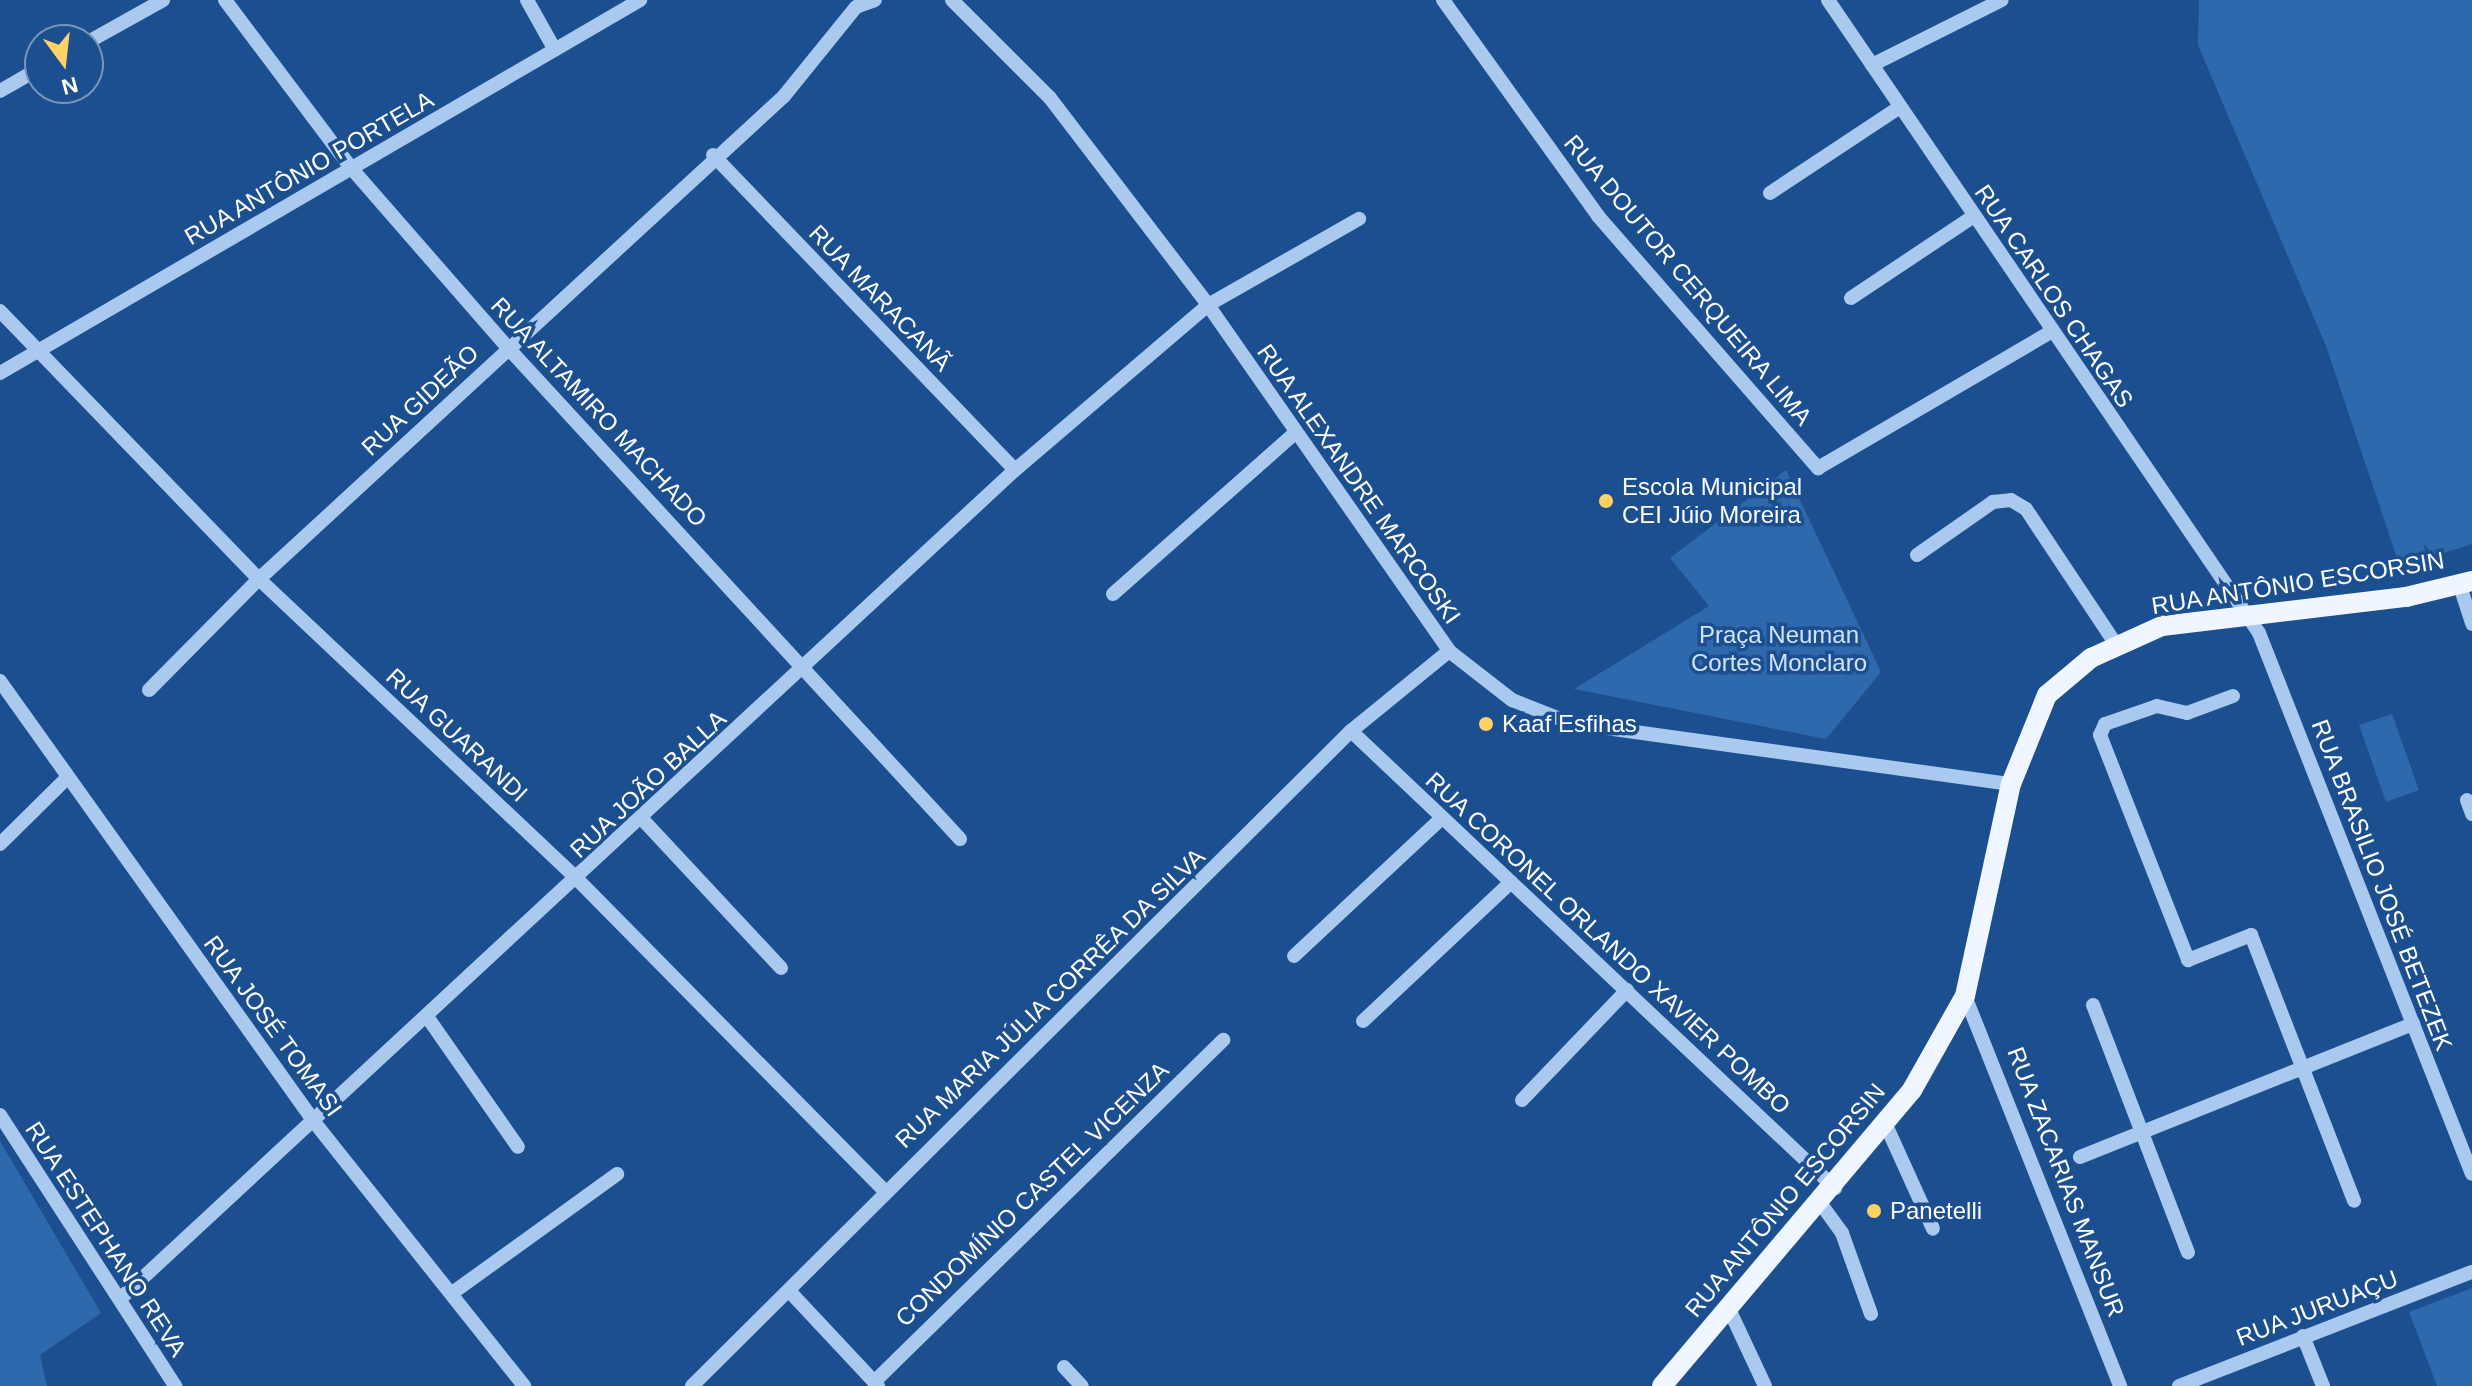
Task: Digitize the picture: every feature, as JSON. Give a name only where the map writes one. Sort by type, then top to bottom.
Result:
[{"type":"main road","name":"RUA ANTÔNIO ESCORSIN","points":[[1662,1386],[1835,1188],[1885,1123],[1965,996],[2011,784],[2047,695],[2115,643],[2162,626],[2466,584]]},
{"type":"street","points":[[104,33],[163,0]]},
{"type":"street","name":"RUA ALTAMIRO MACHADO","points":[[225,0],[352,169],[509,349],[960,839]]},
{"type":"street","points":[[527,0],[555,50]]},
{"type":"street","name":"RUA ANTÔNIO PORTELA","points":[[0,373],[640,0]]},
{"type":"street","name":"RUA GIDEÃO","points":[[149,690],[259,579],[509,349],[713,155],[784,96],[856,7],[875,0]]},
{"type":"street","name":"RUA ALEXANDRE MARCOSKI","points":[[952,0],[1050,98],[1208,305],[1293,435],[1449,651],[1512,700],[1570,723],[2011,784]]},
{"type":"street","name":"RUA DOUTOR CERQUEIRA LIMA","points":[[1443,0],[1598,216],[1818,468],[2052,331]]},
{"type":"street","name":"RUA CARLOS CHAGAS","points":[[1828,0],[2248,614]]},
{"type":"street","points":[[1872,65],[2002,0]]},
{"type":"street","points":[[0,91],[24,77]]},
{"type":"street","points":[[1770,193],[1900,107]]},
{"type":"street","name":"RUA MARACANÃ","points":[[713,155],[1015,470]]},
{"type":"street","points":[[1851,298],[1974,216]]},
{"type":"street","name":"RUA JOÃO BALLA","points":[[121,1298],[644,821],[804,666],[1015,470],[1208,305],[1359,219]]},
{"type":"street","name":"RUA GUARANDI","points":[[0,311],[36,353],[259,579],[578,880],[884,1190]]},
{"type":"street","points":[[1113,594],[1293,435]]},
{"type":"street","points":[[1917,555],[1993,502],[2011,500],[2026,509],[2115,643]]},
{"type":"street","points":[[2466,584],[2472,624]]},
{"type":"street","name":"RUA BRASILIO JOSÉ BETEZEK","points":[[2248,614],[2471,1167]]},
{"type":"street","name":"RUA MARIA JÚLIA CORRÊA DA SILVA","points":[[692,1386],[792,1294],[801,1273],[1351,731],[1449,651]]},
{"type":"street","name":"RUA JOSÉ TOMASI","points":[[0,681],[315,1123],[455,1291],[524,1386]]},
{"type":"street","points":[[2233,696],[2187,713],[2157,706],[2105,724],[2100,735],[2188,960],[2251,935],[2305,1067],[2354,1201]]},
{"type":"street","name":"RUA CORONEL ORLANDO XAVIER POMBO","points":[[1351,731],[1835,1188]]},
{"type":"street","points":[[0,844],[67,778]]},
{"type":"street","points":[[1294,956],[1442,818]]},
{"type":"street","points":[[644,821],[781,968]]},
{"type":"street","points":[[1363,1021],[1511,882]]},
{"type":"street","points":[[1522,1100],[1627,990]]},
{"type":"street","name":"RUA ZACARIAS MANSUR","points":[[1965,996],[2120,1386]]},
{"type":"street","points":[[2093,1005],[2188,1252]]},
{"type":"street","points":[[428,1018],[518,1147]]},
{"type":"street","points":[[2080,1157],[2413,1024]]},
{"type":"street","name":"CONDOMÍNIO CASTEL VICENZA","points":[[876,1384],[1223,1040]]},
{"type":"street","name":"RUA ESTEPHANO REVA","points":[[0,1115],[175,1386]]},
{"type":"street","points":[[1885,1123],[1933,1229]]},
{"type":"street","points":[[455,1291],[617,1174]]},
{"type":"street","points":[[1821,1204],[1842,1233],[1871,1314]]},
{"type":"street","name":"RUA JURUAÇU","points":[[2179,1386],[2472,1272]]},
{"type":"street","points":[[792,1294],[876,1384]]},
{"type":"street","points":[[1728,1307],[1765,1386]]},
{"type":"street","points":[[2303,1336],[2323,1386]]},
{"type":"street","points":[[1064,1367],[1082,1386]]},
{"type":"green space","points":[[2199,0],[2472,0],[2472,544],[2400,567],[2326,346],[2198,45]]},
{"type":"green space","name":"Praça Neuman Cortes Monclaro","points":[[1786,470],[1881,672],[1826,739],[1574,689],[1709,606],[1670,558]]},
{"type":"green space","points":[[2392,714],[2419,790],[2386,802],[2359,725]]},
{"type":"green space","points":[[0,1141],[101,1313],[40,1355],[47,1386],[0,1386]]},
{"type":"green space","points":[[2472,1288],[2472,1386],[2437,1386],[2409,1312]]},
{"type":"place","name":"Escola Municipal CEI Júio Moreira","points":[[1606,501]]},
{"type":"place","name":"Kaaf Esfihas","points":[[1486,724]]},
{"type":"place","name":"Panetelli","points":[[1874,1211]]}]
